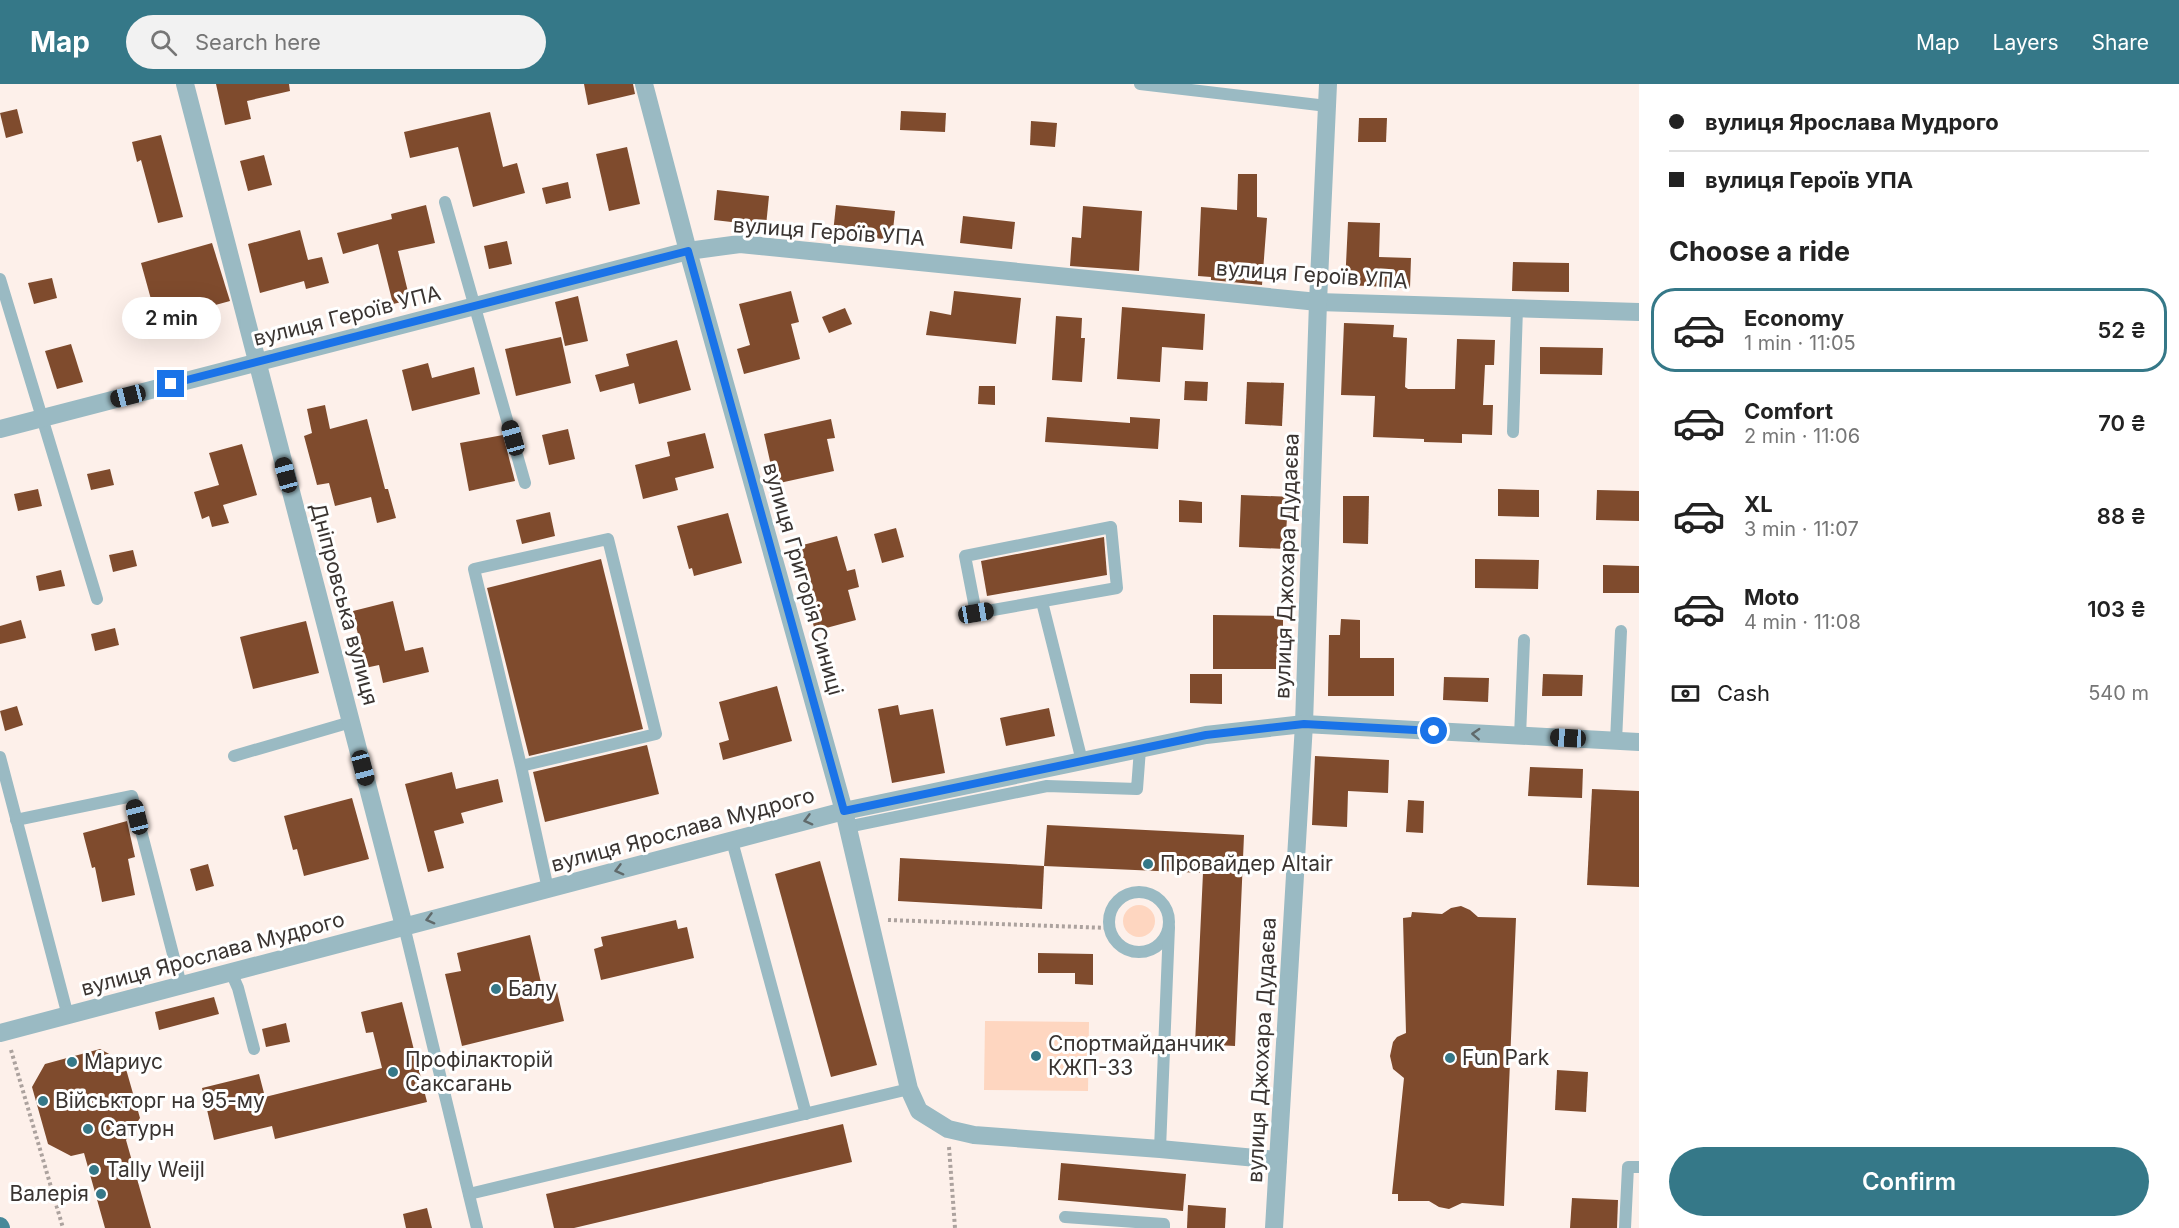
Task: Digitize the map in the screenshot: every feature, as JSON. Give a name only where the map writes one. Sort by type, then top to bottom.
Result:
[{"type":"street","name":"Дніпровська вулиця","points":[[184,84],[404,926]]},
{"type":"street","name":"вулиця Григорія Синиці","points":[[644,84],[688,251],[846,819],[909,1089],[919,1112],[948,1129],[974,1136],[1278,1160]]},
{"type":"street","name":"вулиця Джохара Дудаєва","points":[[1274,1228],[1304,724],[1318,302],[1328,84]]},
{"type":"street","name":"вулиця Героїв УПА","points":[[0,429],[688,251],[740,244],[1318,302],[1639,312]]},
{"type":"street","name":"вулиця Ярослава Мудрого","points":[[3,1032],[732,841],[846,819],[1082,761],[1206,735],[1304,724],[1639,742]]},
{"type":"lane","points":[[1140,84],[1327,106]]},
{"type":"lane","points":[[445,202],[525,483]]},
{"type":"lane","points":[[0,279],[97,599]]},
{"type":"lane","points":[[1513,432],[1517,308]]},
{"type":"lane","points":[[1111,527],[1117,588],[1042,602],[976,613],[965,556],[1111,527]]},
{"type":"lane","points":[[521,766],[656,734],[608,540],[474,570],[548,889]]},
{"type":"lane","points":[[1042,602],[1082,761]]},
{"type":"lane","points":[[1616,741],[1621,631]]},
{"type":"lane","points":[[1520,736],[1524,640]]},
{"type":"lane","points":[[234,756],[351,722]]},
{"type":"lane","points":[[846,819],[1047,786],[1137,789],[1140,748]]},
{"type":"lane","points":[[0,756],[68,1016]]},
{"type":"lane","points":[[16,820],[132,796],[181,986]]},
{"type":"lane","points":[[732,841],[806,1114]]},
{"type":"lane","points":[[1160,1149],[1169,927],[1165,906],[1155,896],[1142,892],[1128,894],[1116,902],[1109,914],[1108,928],[1111,935],[1119,946],[1132,952],[1146,952],[1158,945],[1167,934],[1169,927]]},
{"type":"lane","points":[[404,926],[477,1228]]},
{"type":"lane","points":[[231,972],[238,988],[254,1049]]},
{"type":"lane","points":[[469,1194],[909,1089]]},
{"type":"lane","points":[[1625,1228],[1628,1167],[1639,1167]]},
{"type":"lane","points":[[1065,1217],[1164,1224],[1164,1228]]},
{"type":"path","points":[[869,919],[1108,928]]},
{"type":"path","points":[[3,1032],[63,1228]]},
{"type":"path","points":[[948,1129],[955,1228]]},
{"type":"shaded area","points":[[1139,905],[1151,909],[1155,921],[1151,933],[1139,937],[1127,933],[1123,921],[1127,909]]},
{"type":"shaded area","name":"Спортмайданчик КЖП-33","points":[[985,1021],[1089,1022],[1088,1091],[984,1090]]},
{"type":"building","points":[[216,84],[289,84],[290,91],[247,101],[251,119],[225,125]]},
{"type":"building","points":[[584,84],[633,84],[635,94],[588,105]]},
{"type":"building","points":[[17,109],[23,133],[6,138],[0,113]]},
{"type":"building","points":[[901,111],[946,113],[945,132],[900,130]]},
{"type":"building","points":[[490,112],[503,167],[517,163],[525,193],[473,207],[458,147],[410,158],[404,132]]},
{"type":"building","points":[[1359,118],[1387,118],[1386,142],[1358,142]]},
{"type":"building","points":[[1031,121],[1057,123],[1055,147],[1030,145]]},
{"type":"building","points":[[161,135],[183,217],[158,223],[141,160],[137,162],[132,142]]},
{"type":"building","points":[[627,147],[640,204],[609,211],[596,154]]},
{"type":"building","points":[[264,155],[272,185],[248,191],[240,161]]},
{"type":"building","points":[[1238,174],[1257,174],[1257,217],[1267,218],[1262,285],[1211,280],[1211,277],[1198,276],[1201,207],[1237,210]]},
{"type":"building","points":[[568,182],[571,198],[546,204],[542,188]]},
{"type":"building","points":[[717,190],[769,196],[766,226],[714,220]]},
{"type":"building","points":[[426,205],[435,243],[398,251],[410,300],[393,304],[378,244],[343,254],[337,233],[392,219],[391,214]]},
{"type":"building","points":[[836,205],[895,211],[892,240],[833,233]]},
{"type":"building","points":[[1083,206],[1142,211],[1139,271],[1070,266],[1072,237],[1081,238]]},
{"type":"building","points":[[963,216],[1015,222],[1012,249],[960,243]]},
{"type":"building","points":[[1348,222],[1380,223],[1379,257],[1411,258],[1410,288],[1345,285]]},
{"type":"building","points":[[300,230],[308,260],[322,257],[329,283],[306,289],[304,281],[260,293],[248,244]]},
{"type":"building","points":[[507,241],[512,264],[489,269],[484,246]]},
{"type":"building","points":[[212,243],[230,301],[157,321],[141,263]]},
{"type":"building","points":[[1513,262],[1569,263],[1569,292],[1512,291]]},
{"type":"building","points":[[52,278],[57,298],[34,304],[28,283]]},
{"type":"building","points":[[791,291],[799,322],[791,324],[800,359],[744,374],[737,349],[750,345],[739,304]]},
{"type":"building","points":[[954,291],[1021,298],[1016,344],[926,335],[930,311],[951,315]]},
{"type":"building","points":[[578,296],[588,341],[565,346],[555,302]]},
{"type":"building","points":[[1122,307],[1205,314],[1203,350],[1162,347],[1160,382],[1117,379]]},
{"type":"building","points":[[845,308],[852,324],[829,333],[822,317]]},
{"type":"building","points":[[1056,316],[1082,318],[1081,338],[1085,338],[1082,382],[1052,380]]},
{"type":"building","points":[[1344,323],[1394,325],[1393,337],[1407,338],[1405,387],[1408,389],[1455,389],[1457,339],[1495,340],[1494,365],[1485,365],[1483,405],[1493,405],[1492,435],[1462,434],[1462,443],[1373,437],[1375,396],[1341,395]]},
{"type":"building","points":[[561,337],[571,383],[516,396],[505,349]]},
{"type":"building","points":[[677,340],[691,390],[639,404],[634,383],[600,392],[595,375],[629,366],[626,354]]},
{"type":"building","points":[[71,344],[83,382],[57,389],[45,351]]},
{"type":"building","points":[[1540,347],[1603,348],[1602,375],[1540,374]]},
{"type":"building","points":[[428,363],[432,378],[474,367],[480,394],[412,411],[402,370]]},
{"type":"building","points":[[1185,381],[1208,382],[1207,401],[1184,400]]},
{"type":"building","points":[[1247,382],[1284,383],[1282,426],[1245,424]]},
{"type":"building","points":[[979,386],[995,386],[995,405],[978,404]]},
{"type":"building","points":[[325,405],[330,429],[367,419],[385,489],[388,489],[396,518],[377,523],[371,497],[335,506],[329,483],[317,485],[304,436],[312,433],[307,409]]},
{"type":"building","points":[[1047,417],[1130,423],[1130,417],[1160,419],[1158,449],[1045,442]]},
{"type":"building","points":[[831,419],[835,438],[827,439],[834,471],[775,484],[764,434]]},
{"type":"building","points":[[568,429],[575,459],[549,465],[542,435]]},
{"type":"building","points":[[705,433],[714,468],[675,478],[678,490],[643,499],[635,465],[670,456],[667,442]]},
{"type":"building","points":[[503,435],[515,481],[469,491],[460,443]]},
{"type":"building","points":[[242,444],[257,495],[223,505],[229,523],[212,527],[209,516],[202,519],[194,492],[219,485],[209,453]]},
{"type":"building","points":[[110,469],[114,485],[91,490],[87,474]]},
{"type":"building","points":[[38,489],[42,506],[18,511],[14,494]]},
{"type":"building","points":[[1498,489],[1539,490],[1539,517],[1498,516]]},
{"type":"building","points":[[1597,490],[1639,491],[1639,521],[1596,520]]},
{"type":"building","points":[[1241,495],[1293,497],[1292,518],[1287,518],[1285,549],[1239,547]]},
{"type":"building","points":[[1343,496],[1369,496],[1368,544],[1343,543]]},
{"type":"building","points":[[1179,500],[1202,502],[1202,523],[1179,522]]},
{"type":"building","points":[[550,512],[555,536],[522,544],[516,520]]},
{"type":"building","points":[[728,513],[742,563],[694,576],[692,568],[689,569],[677,526]]},
{"type":"building","points":[[896,528],[904,557],[882,563],[874,534]]},
{"type":"building","points":[[837,536],[847,571],[855,569],[859,587],[848,590],[856,620],[815,631],[803,586],[809,585],[799,546]]},
{"type":"building","points":[[1104,537],[1107,575],[987,596],[981,561]]},
{"type":"building","points":[[133,550],[137,566],[113,572],[109,555]]},
{"type":"building","points":[[601,559],[643,729],[529,756],[487,588]]},
{"type":"building","points":[[1475,559],[1539,560],[1538,589],[1475,588]]},
{"type":"building","points":[[1603,565],[1639,566],[1639,593],[1603,593]]},
{"type":"building","points":[[61,570],[65,586],[39,591],[36,576]]},
{"type":"building","points":[[393,601],[405,651],[423,647],[429,672],[383,683],[379,665],[365,668],[353,611]]},
{"type":"building","points":[[1213,615],[1283,616],[1283,646],[1277,646],[1276,669],[1213,669]]},
{"type":"building","points":[[1341,619],[1360,620],[1360,658],[1394,658],[1394,696],[1328,696],[1329,635],[1340,635]]},
{"type":"building","points":[[21,620],[26,638],[0,644],[0,626]]},
{"type":"building","points":[[306,621],[319,673],[253,689],[240,637]]},
{"type":"building","points":[[115,628],[119,645],[95,651],[91,634]]},
{"type":"building","points":[[1190,674],[1222,674],[1222,704],[1190,703]]},
{"type":"building","points":[[1543,674],[1583,675],[1582,696],[1542,696]]},
{"type":"building","points":[[1444,677],[1489,678],[1488,702],[1443,700]]},
{"type":"building","points":[[777,686],[792,741],[723,760],[719,743],[729,740],[719,702]]},
{"type":"building","points":[[898,705],[900,715],[933,709],[945,773],[892,783],[878,709]]},
{"type":"building","points":[[17,706],[23,725],[5,731],[0,711]]},
{"type":"building","points":[[1049,708],[1055,736],[1006,746],[1000,718]]},
{"type":"building","points":[[647,745],[659,794],[545,822],[533,772]]},
{"type":"building","points":[[1315,756],[1389,760],[1388,793],[1348,791],[1347,827],[1312,825]]},
{"type":"building","points":[[1530,767],[1583,769],[1582,798],[1528,796]]},
{"type":"building","points":[[452,772],[456,789],[498,779],[503,802],[461,813],[464,823],[434,831],[444,868],[428,872],[405,784]]},
{"type":"building","points":[[1592,789],[1639,791],[1639,887],[1587,885]]},
{"type":"building","points":[[352,798],[369,859],[304,876],[297,849],[293,850],[284,816]]},
{"type":"building","points":[[1408,800],[1424,801],[1423,833],[1406,832]]},
{"type":"building","points":[[127,821],[135,857],[128,859],[135,895],[102,902],[95,867],[92,868],[83,833]]},
{"type":"building","points":[[1047,825],[1244,835],[1235,1046],[1195,1044],[1203,873],[1044,866]]},
{"type":"building","points":[[900,858],[1044,866],[1042,909],[898,901]]},
{"type":"building","points":[[820,861],[877,1065],[831,1077],[775,874]]},
{"type":"building","points":[[208,864],[214,886],[196,891],[190,869]]},
{"type":"building","name":"Fun Park","points":[[1461,906],[1478,917],[1516,918],[1504,1206],[1462,1203],[1449,1209],[1439,1207],[1429,1201],[1398,1201],[1398,1194],[1392,1194],[1404,1078],[1393,1069],[1390,1056],[1393,1042],[1397,1037],[1406,1033],[1403,918],[1411,917],[1412,912],[1442,914],[1451,908]]},
{"type":"building","points":[[676,920],[678,929],[687,927],[694,958],[601,980],[594,949],[603,946],[601,937]]},
{"type":"building","name":"Балу","points":[[530,935],[543,991],[556,987],[564,1021],[462,1046],[445,974],[461,971],[457,953]]},
{"type":"building","points":[[1038,953],[1093,954],[1093,985],[1075,984],[1075,973],[1038,973]]},
{"type":"building","points":[[214,997],[219,1014],[159,1030],[155,1012]]},
{"type":"building","name":"Профілакторій Саксагань","points":[[402,1002],[427,1102],[275,1139],[272,1126],[214,1140],[202,1088],[259,1074],[265,1097],[382,1068],[373,1032],[366,1033],[361,1012]]},
{"type":"building","points":[[286,1023],[290,1042],[266,1047],[262,1029]]},
{"type":"building","name":"Сатурн","points":[[100,1049],[124,1062],[140,1118],[126,1140],[151,1228],[105,1228],[84,1153],[71,1156],[48,1144],[32,1087],[45,1064]]},
{"type":"building","points":[[1557,1070],[1588,1072],[1586,1112],[1555,1110]]},
{"type":"building","points":[[843,1124],[852,1162],[574,1228],[554,1228],[546,1194]]},
{"type":"building","points":[[1061,1163],[1186,1174],[1183,1211],[1058,1200]]},
{"type":"building","points":[[1572,1198],[1618,1200],[1617,1228],[1570,1228]]},
{"type":"building","points":[[1188,1205],[1226,1208],[1225,1228],[1187,1228]]},
{"type":"building","points":[[427,1208],[432,1228],[406,1228],[403,1214]]},
{"type":"place","name":"Провайдер Altair","points":[[1148,864]]},
{"type":"place","name":"Балу","points":[[496,989]]},
{"type":"place","name":"Спортмайданчик КЖП-33","points":[[1036,1056]]},
{"type":"place","name":"Fun Park","points":[[1450,1058]]},
{"type":"place","name":"Мариус","points":[[72,1062]]},
{"type":"place","name":"Профілакторій Саксагань","points":[[393,1072]]},
{"type":"place","name":"Військторг на 95-му","points":[[43,1101]]},
{"type":"place","name":"Сатурн","points":[[88,1129]]},
{"type":"place","name":"Tally Weijl","points":[[94,1170]]},
{"type":"place","name":"Валерія","points":[[101,1194]]},
{"type":"route","points":[[171,384],[688,251],[844,811],[1206,735],[1304,724],[1434,731]]}]
